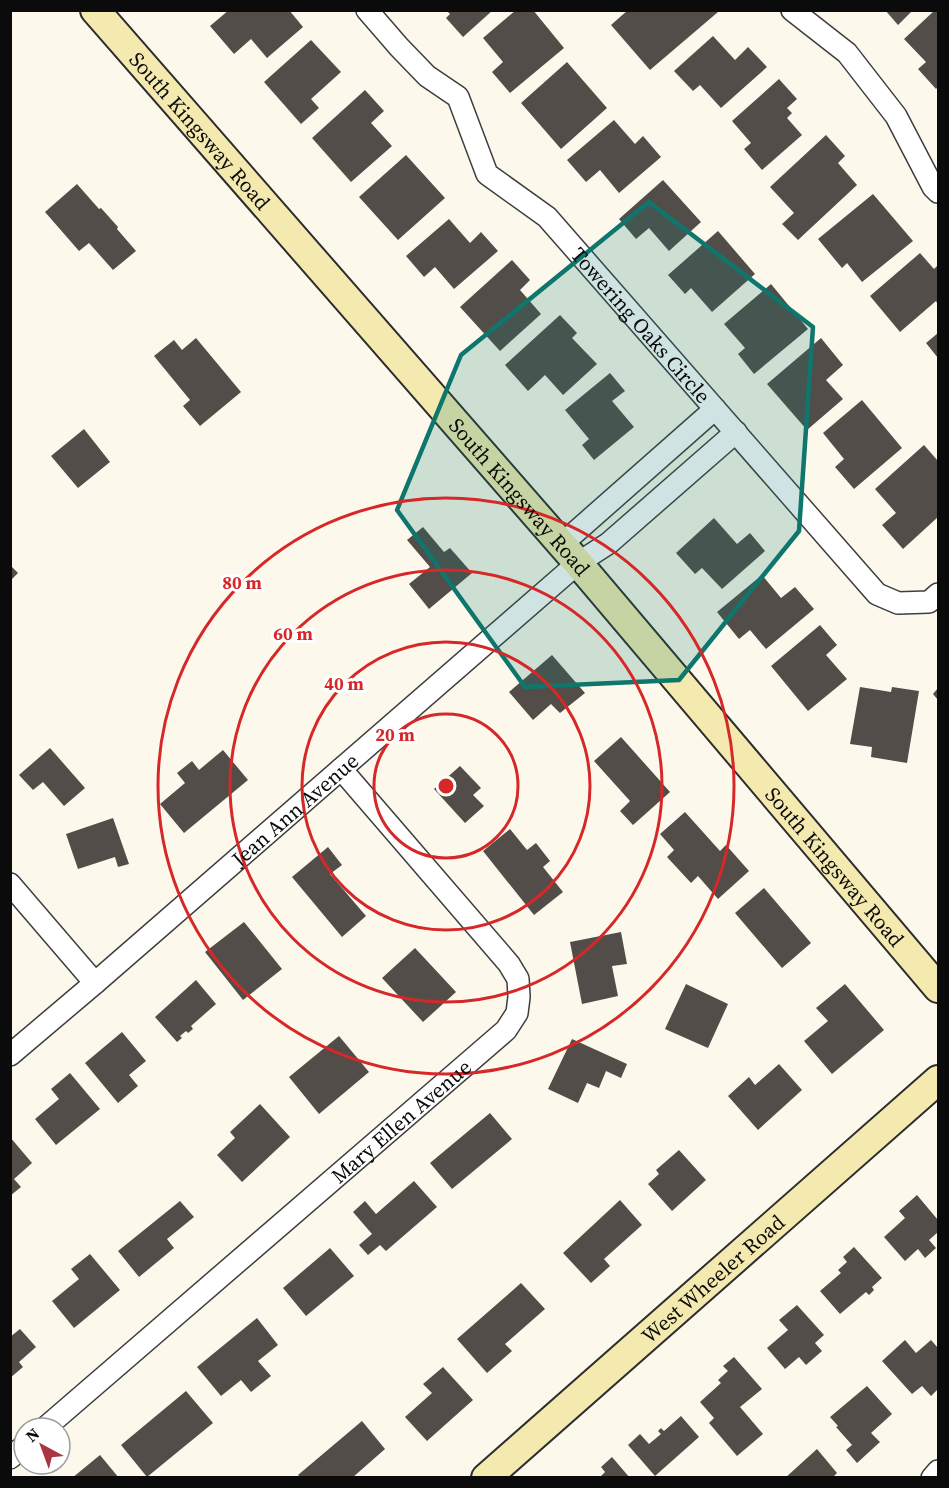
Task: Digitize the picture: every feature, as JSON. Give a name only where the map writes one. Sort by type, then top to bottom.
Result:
[{"type":"street","name":"South Kingsway Road","points":[[95,10],[570,554],[939,988]]},
{"type":"street","name":"Towering Oaks Circle","points":[[367,10],[427,76],[458,97],[487,174],[548,217],[877,594],[898,603],[929,602],[939,594]]},
{"type":"street","points":[[792,10],[847,53],[896,116],[933,187],[939,192]]},
{"type":"street","points":[[570,554],[715,409]]},
{"type":"street","points":[[570,554],[609,543],[736,432]]},
{"type":"street","name":"Jean Ann Avenue","points":[[10,1055],[340,769],[570,554]]},
{"type":"street","name":"Mary Ellen Avenue","points":[[59,1416],[506,1030],[517,1013],[518,979],[509,964],[340,769]]},
{"type":"street","points":[[10,884],[95,983]]},
{"type":"street","name":"West Wheeler Road","points":[[486,1478],[939,1080]]},
{"type":"street","points":[[932,1478],[939,1472]]},
{"type":"highlighted area","points":[[649,202],[813,327],[799,531],[679,680],[525,687],[397,510],[461,355]]},
{"type":"building","points":[[229,10],[289,10],[303,27],[267,58],[251,39],[234,54],[210,26]]},
{"type":"building","points":[[446,10],[493,10],[463,37],[446,18],[450,14]]},
{"type":"building","points":[[516,10],[533,10],[564,48],[510,93],[492,72],[503,62],[483,38]]},
{"type":"building","points":[[628,10],[717,10],[718,12],[650,70],[611,25]]},
{"type":"building","points":[[885,10],[913,10],[898,25]]},
{"type":"building","points":[[935,10],[938,10],[938,87],[936,89],[918,69],[926,62],[904,39]]},
{"type":"building","points":[[713,36],[735,60],[748,47],[767,67],[721,108],[700,85],[693,91],[674,71]]},
{"type":"building","points":[[311,40],[341,72],[311,99],[319,108],[301,124],[264,82]]},
{"type":"building","points":[[567,62],[607,108],[561,149],[521,103]]},
{"type":"building","points":[[779,79],[797,99],[787,108],[792,113],[787,118],[802,135],[762,170],[744,149],[751,143],[732,121]]},
{"type":"building","points":[[365,90],[384,111],[371,123],[392,146],[351,182],[312,138]]},
{"type":"building","points":[[614,120],[635,144],[643,136],[661,157],[619,193],[600,170],[586,182],[567,160]]},
{"type":"building","points":[[826,135],[845,156],[838,163],[857,185],[798,240],[782,224],[794,213],[770,187]]},
{"type":"building","points":[[406,155],[445,198],[398,240],[359,197]]},
{"type":"building","points":[[663,180],[701,222],[669,251],[649,228],[636,239],[619,219]]},
{"type":"building","points":[[77,184],[118,227],[117,229],[136,251],[113,270],[89,243],[79,251],[45,212]]},
{"type":"building","points":[[873,194],[913,241],[862,282],[847,263],[842,268],[818,239]]},
{"type":"building","points":[[449,219],[470,243],[481,232],[498,251],[454,289],[435,267],[424,277],[406,256]]},
{"type":"building","points":[[718,231],[755,274],[712,312],[691,288],[685,294],[668,275]]},
{"type":"building","points":[[920,253],[934,269],[938,265],[938,305],[936,301],[900,332],[870,296]]},
{"type":"building","points":[[512,260],[530,280],[520,290],[541,314],[500,351],[460,307]]},
{"type":"building","points":[[771,284],[808,329],[754,374],[738,354],[745,348],[724,324]]},
{"type":"building","points":[[560,315],[577,333],[572,338],[597,364],[563,395],[545,375],[528,391],[505,365]]},
{"type":"building","points":[[938,333],[938,358],[926,343]]},
{"type":"building","points":[[196,338],[241,392],[200,426],[183,406],[190,400],[154,356],[174,340],[182,350]]},
{"type":"building","points":[[821,338],[843,365],[826,380],[843,399],[807,430],[767,384]]},
{"type":"building","points":[[610,373],[625,391],[612,401],[634,427],[594,460],[582,445],[589,439],[565,410]]},
{"type":"building","points":[[862,400],[902,448],[854,489],[835,467],[844,459],[823,433]]},
{"type":"building","points":[[84,429],[110,462],[78,488],[51,456]]},
{"type":"building","points":[[924,445],[938,461],[938,517],[903,549],[882,525],[896,513],[875,489]]},
{"type":"building","points":[[714,518],[737,544],[750,533],[765,551],[722,589],[702,568],[695,574],[676,553]]},
{"type":"building","points":[[423,527],[444,552],[450,548],[472,573],[429,609],[409,584],[430,567],[407,540]]},
{"type":"building","points":[[10,565],[18,573],[10,581]]},
{"type":"building","points":[[762,575],[781,598],[795,587],[814,609],[766,649],[750,630],[739,639],[717,612]]},
{"type":"building","points":[[820,625],[837,645],[826,655],[847,679],[808,711],[771,666]]},
{"type":"building","points":[[552,655],[585,693],[560,713],[551,704],[533,720],[509,692]]},
{"type":"building","points":[[860,687],[891,692],[892,687],[919,691],[907,763],[871,757],[872,747],[850,744]]},
{"type":"building","points":[[938,688],[938,700],[933,694]]},
{"type":"building","points":[[621,737],[670,792],[633,825],[620,811],[630,801],[594,761]]},
{"type":"building","points":[[50,748],[85,788],[64,806],[43,782],[33,790],[19,775]]},
{"type":"building","points":[[223,750],[248,780],[184,833],[160,804],[185,783],[177,773],[192,761],[199,770]]},
{"type":"building","points":[[460,766],[481,788],[473,795],[484,806],[465,823],[434,789]]},
{"type":"building","points":[[685,812],[720,851],[726,845],[749,871],[718,899],[698,876],[691,883],[667,857],[674,850],[660,834]]},
{"type":"building","points":[[113,818],[129,864],[118,867],[115,857],[78,869],[66,834]]},
{"type":"building","points":[[510,829],[527,850],[536,843],[550,861],[543,867],[563,892],[534,915],[483,851]]},
{"type":"building","points":[[328,847],[342,865],[330,874],[366,916],[342,937],[292,877]]},
{"type":"building","points":[[764,888],[811,943],[782,968],[735,913]]},
{"type":"building","points":[[244,922],[282,969],[243,1000],[205,952]]},
{"type":"building","points":[[621,932],[627,964],[612,966],[618,996],[582,1004],[570,942]]},
{"type":"building","points":[[415,948],[456,992],[423,1022],[382,978]]},
{"type":"building","points":[[196,980],[216,1004],[191,1026],[193,1029],[180,1036],[182,1038],[177,1042],[155,1017]]},
{"type":"building","points":[[686,984],[728,1004],[708,1048],[665,1029]]},
{"type":"building","points":[[845,984],[884,1030],[832,1074],[804,1041],[828,1021],[816,1008]]},
{"type":"building","points":[[122,1032],[146,1061],[129,1075],[138,1086],[118,1103],[85,1063]]},
{"type":"building","points":[[339,1036],[369,1072],[319,1114],[289,1077]]},
{"type":"building","points":[[572,1039],[627,1064],[621,1078],[606,1071],[599,1088],[587,1083],[578,1103],[548,1089]]},
{"type":"building","points":[[779,1064],[802,1090],[758,1130],[728,1096],[749,1077],[755,1085]]},
{"type":"building","points":[[70,1073],[100,1109],[56,1145],[35,1119],[59,1099],[51,1089]]},
{"type":"building","points":[[260,1104],[290,1137],[242,1182],[217,1155],[235,1138],[230,1132]]},
{"type":"building","points":[[490,1113],[512,1139],[452,1189],[430,1163]]},
{"type":"building","points":[[10,1137],[32,1163],[14,1179],[21,1187],[10,1196]]},
{"type":"building","points":[[679,1150],[706,1180],[672,1211],[648,1184],[659,1174],[656,1170]]},
{"type":"building","points":[[414,1181],[437,1207],[386,1251],[380,1245],[368,1255],[359,1245],[372,1234],[353,1212],[365,1201],[376,1214]]},
{"type":"building","points":[[917,1195],[938,1220],[938,1232],[929,1240],[936,1248],[925,1258],[918,1249],[905,1261],[884,1237],[905,1218],[899,1211]]},
{"type":"building","points":[[620,1200],[642,1225],[604,1259],[610,1266],[591,1283],[563,1253]]},
{"type":"building","points":[[180,1201],[194,1217],[167,1239],[174,1248],[139,1277],[118,1251]]},
{"type":"building","points":[[854,1247],[882,1278],[872,1287],[874,1290],[869,1295],[866,1292],[840,1314],[820,1291],[841,1273],[838,1270],[847,1262],[843,1257]]},
{"type":"building","points":[[330,1248],[354,1276],[306,1316],[283,1288]]},
{"type":"building","points":[[90,1254],[120,1290],[74,1328],[52,1301],[79,1279],[71,1269]]},
{"type":"building","points":[[521,1283],[545,1309],[505,1344],[512,1351],[487,1373],[457,1339]]},
{"type":"building","points":[[797,1305],[824,1335],[815,1343],[822,1351],[806,1365],[799,1357],[785,1369],[767,1348],[788,1330],[779,1320]]},
{"type":"building","points":[[257,1318],[278,1345],[258,1361],[271,1376],[251,1392],[241,1380],[221,1396],[197,1367]]},
{"type":"building","points":[[20,1329],[36,1347],[19,1362],[23,1367],[10,1378],[10,1337]]},
{"type":"building","points":[[905,1340],[916,1353],[931,1340],[938,1348],[938,1389],[931,1396],[922,1386],[912,1394],[882,1361]]},
{"type":"building","points":[[734,1357],[762,1389],[740,1407],[763,1434],[737,1456],[709,1423],[714,1418],[700,1402],[721,1383],[718,1380],[728,1371],[723,1366]]},
{"type":"building","points":[[443,1367],[473,1400],[427,1441],[405,1417],[432,1393],[423,1384]]},
{"type":"building","points":[[867,1386],[892,1414],[871,1433],[880,1442],[857,1463],[846,1450],[852,1445],[830,1417]]},
{"type":"building","points":[[186,1391],[213,1423],[147,1477],[121,1445]]},
{"type":"building","points":[[681,1416],[699,1437],[655,1476],[628,1445],[640,1434],[649,1444],[661,1434],[658,1431],[661,1428],[664,1431]]},
{"type":"building","points":[[362,1421],[385,1449],[352,1478],[301,1478],[298,1475]]},
{"type":"building","points":[[817,1449],[837,1473],[832,1478],[785,1478]]},
{"type":"building","points":[[100,1455],[119,1478],[72,1478]]},
{"type":"building","points":[[612,1457],[630,1478],[599,1478],[605,1472],[601,1467]]}]
